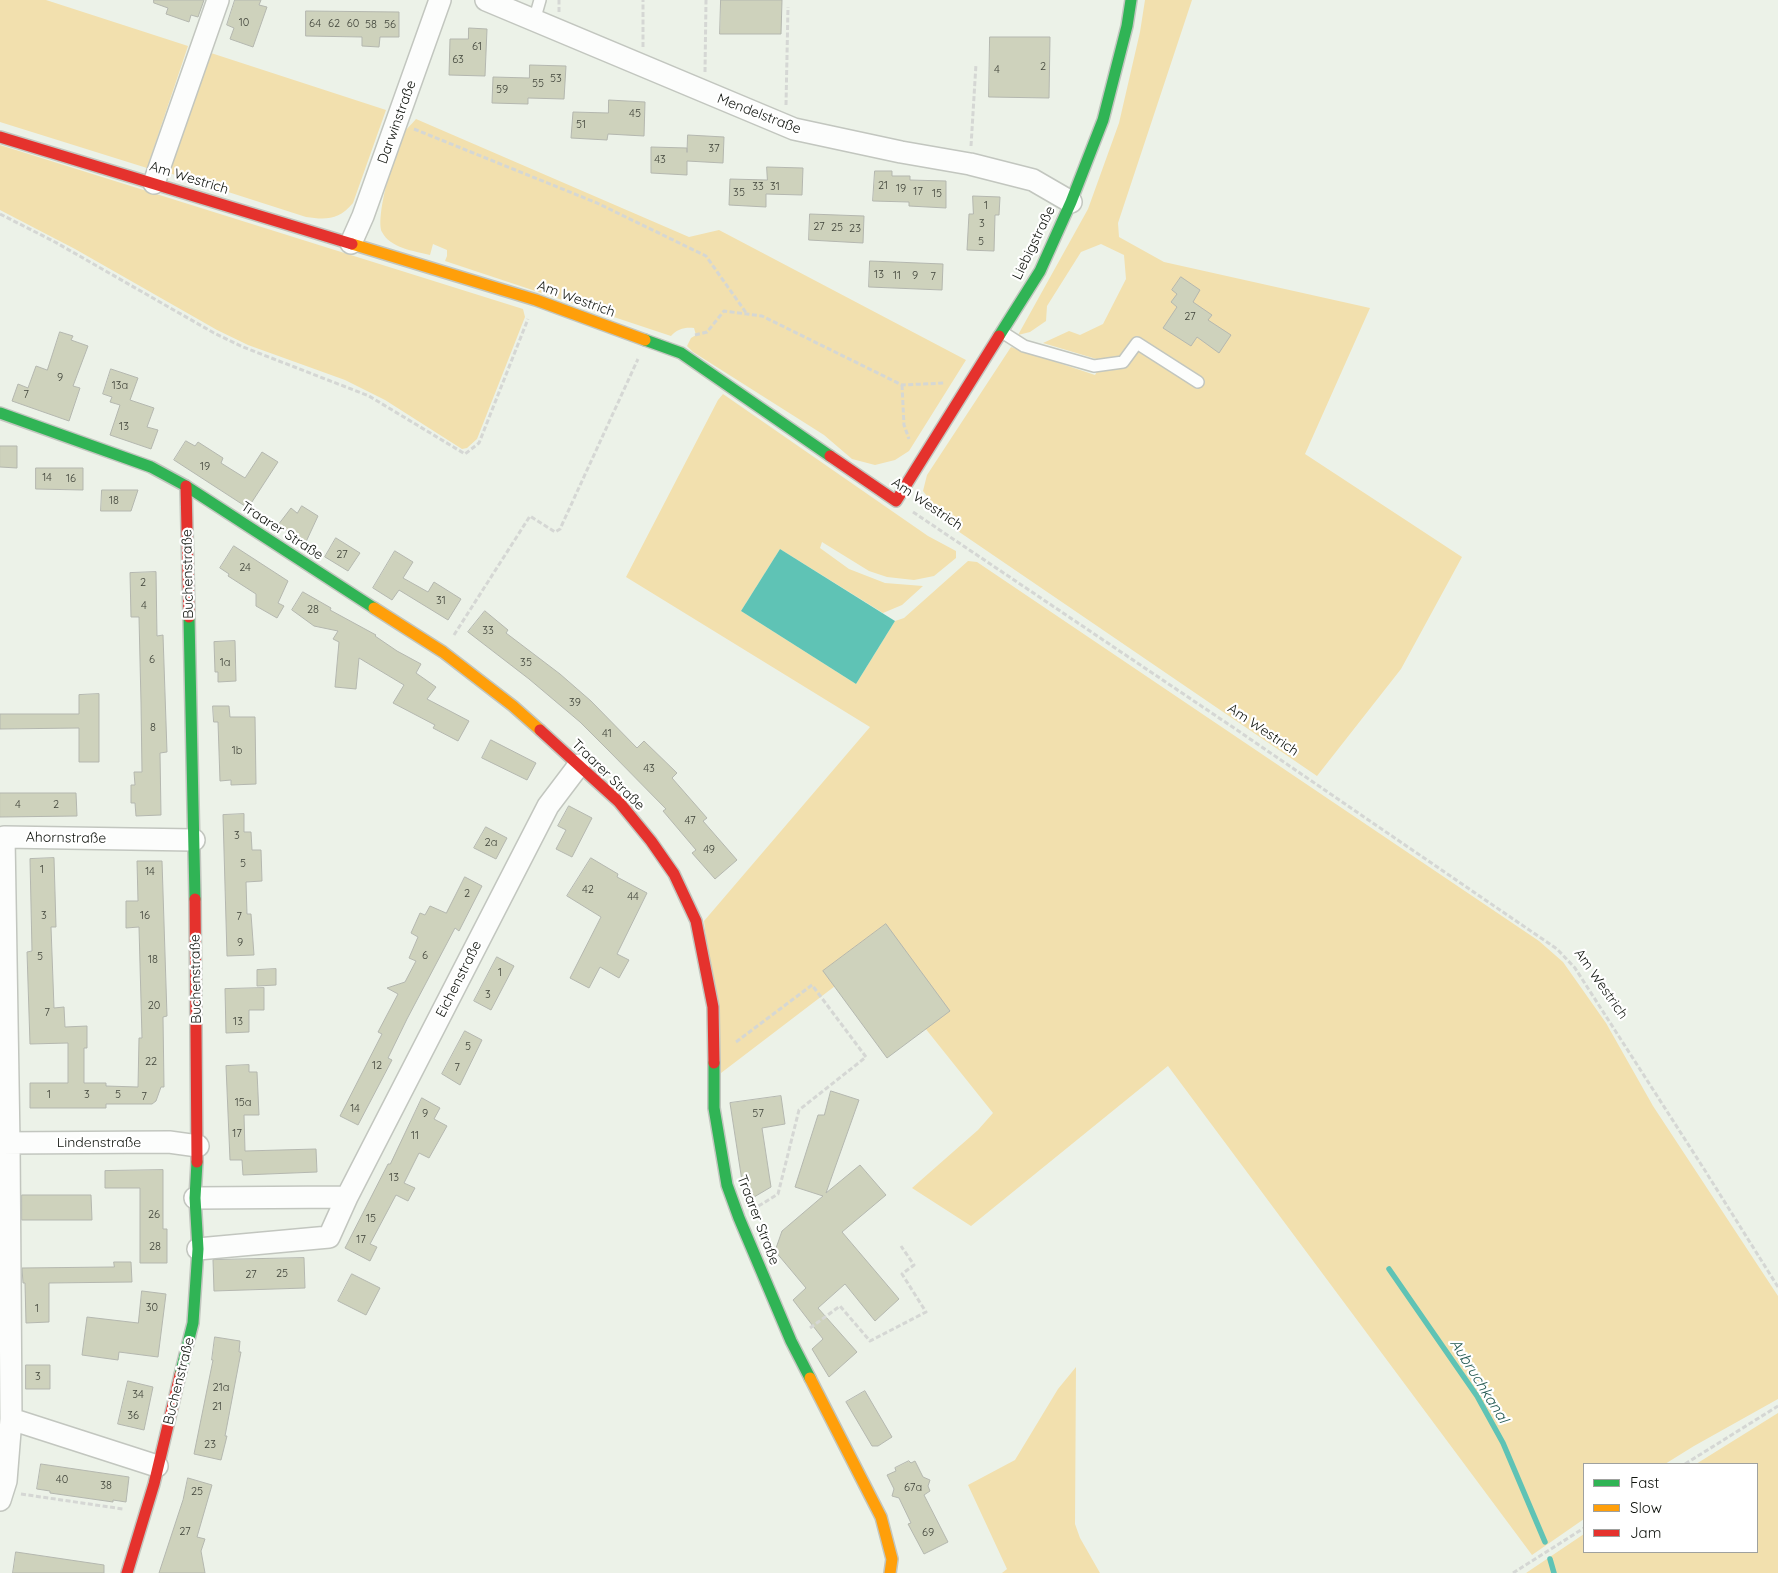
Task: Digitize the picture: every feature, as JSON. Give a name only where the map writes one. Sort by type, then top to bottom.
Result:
[{"type":"street","points":[[154,183],[218,0]]},
{"type":"street","name":"Darwinstraße","points":[[351,243],[363,216],[440,0]]},
{"type":"street","name":"Mendelstraße","points":[[486,0],[784,126],[901,152],[970,164],[1033,180],[1071,202]]},
{"type":"street","name":"Liebigstraße","points":[[896,501],[1040,271],[1071,202],[1103,120],[1127,26],[1131,0]]},
{"type":"street","name":"Am Westrich","points":[[0,137],[536,300],[681,353],[896,501]]},
{"type":"street","name":"Traarer Straße","points":[[0,413],[151,467],[186,486],[443,652],[513,706],[579,765],[618,802],[651,841],[674,874],[696,921],[713,1007],[714,1108],[727,1185],[739,1218],[792,1341],[881,1517],[892,1559],[890,1573]]},
{"type":"street","name":"Buchenstraße","points":[[127,1573],[154,1484],[194,1323],[198,1248],[195,1198],[198,1146],[194,840],[186,486]]},
{"type":"street","name":"Eichenstraße","points":[[198,1248],[329,1237],[347,1196],[548,806],[579,765]]},
{"type":"street","name":"Ahornstraße","points":[[1,1496],[6,1481],[11,1419],[4,1143],[2,837],[194,840]]},
{"type":"street","name":"Lindenstraße","points":[[4,1143],[170,1142],[198,1146]]},
{"type":"street","points":[[195,1198],[347,1196]]},
{"type":"street","points":[[11,1419],[157,1466]]},
{"type":"lane","points":[[534,21],[540,0]]},
{"type":"lane","points":[[1002,332],[1024,346],[1094,366],[1123,362],[1137,343],[1198,382]]},
{"type":"path","points":[[643,0],[643,67]]},
{"type":"path","points":[[705,92],[706,0]]},
{"type":"path","points":[[784,126],[788,7]]},
{"type":"path","points":[[970,164],[976,64]]},
{"type":"path","points":[[397,122],[597,203],[706,256],[747,314]]},
{"type":"path","points":[[0,214],[55,242],[214,333],[243,347],[369,396],[465,454],[478,444],[536,300]]},
{"type":"path","points":[[672,350],[679,339],[687,334],[696,335],[707,332],[724,311],[762,316],[902,385],[970,382]]},
{"type":"path","points":[[443,652],[530,516],[555,532],[560,529],[647,341]]},
{"type":"path","points":[[902,385],[904,424],[917,466]]},
{"type":"path","name":"Am Westrich","points":[[896,501],[1245,735],[1557,949],[1575,968],[1778,1287]]},
{"type":"path","points":[[714,1042],[734,1043],[812,986],[866,1057],[799,1110],[778,1194],[739,1218]]},
{"type":"path","points":[[792,1341],[840,1306],[870,1341],[926,1312],[902,1274],[914,1265],[901,1246]]},
{"type":"path","points":[[1687,1463],[1778,1406]]},
{"type":"path","points":[[1,1496],[146,1512]]},
{"type":"path","points":[[1513,1573],[1583,1529]]},
{"type":"shaded area","points":[[0,0],[46,0],[188,46],[147,168],[0,122]]},
{"type":"shaded area","points":[[1145,0],[1192,0],[1118,223],[1119,237],[1164,262],[1370,308],[1305,454],[1462,557],[1401,669],[1317,776],[949,525],[923,491],[927,475],[1011,347],[1095,375],[1103,361],[1043,343],[1069,331],[1080,335],[1103,324],[1126,279],[1124,255],[1101,244],[1081,252],[1047,306],[1046,321],[1030,332],[1018,335],[1088,209],[1119,123],[1140,32]]},
{"type":"shaded area","points":[[211,53],[386,110],[353,203],[348,209],[332,218],[306,217],[169,173]]},
{"type":"shaded area","points":[[416,119],[689,237],[719,230],[966,360],[909,451],[895,460],[875,465],[852,459],[824,435],[693,352],[687,346],[691,338],[696,335],[694,328],[681,329],[671,336],[445,261],[447,250],[433,244],[430,255],[403,248],[391,242],[382,232],[381,212],[383,198],[404,132]]},
{"type":"shaded area","points":[[0,145],[523,309],[525,317],[477,439],[467,448],[462,449],[385,400],[345,380],[248,345],[217,330],[75,249],[0,210]]},
{"type":"shaded area","points":[[723,394],[928,536],[956,551],[956,558],[934,576],[914,580],[887,577],[869,571],[822,542],[820,548],[849,569],[885,583],[923,586],[902,605],[883,613],[780,549],[741,611],[856,684],[895,621],[904,618],[968,561],[977,562],[1539,941],[1563,962],[1606,1023],[1653,1106],[1778,1296],[1778,1399],[1667,1463],[1583,1463],[1583,1520],[1532,1555],[1168,1066],[971,1226],[912,1188],[978,1130],[993,1113],[925,1028],[860,967],[721,1073],[704,921],[870,727],[626,577],[718,400]]},
{"type":"shaded area","points":[[1076,1367],[1075,1524],[1080,1538],[1100,1573],[1002,1573],[1007,1569],[968,1485],[1015,1460],[1058,1389]]},
{"type":"shaded area","points":[[1778,1413],[1778,1573],[1526,1573],[1583,1535],[1583,1553],[1758,1553],[1758,1463],[1698,1463]]},
{"type":"water","points":[[780,549],[895,621],[856,684],[741,611]]},
{"type":"building","points":[[154,0],[204,0],[198,17],[191,15],[189,22],[166,14],[168,8],[154,3]]},
{"type":"building","points":[[235,0],[261,0],[259,5],[267,7],[253,47],[230,39],[234,28],[227,25]]},
{"type":"building","points":[[721,0],[782,0],[781,34],[720,34]]},
{"type":"building","points":[[306,11],[399,12],[399,37],[380,37],[379,47],[362,46],[362,37],[306,36]]},
{"type":"building","points":[[469,28],[487,29],[485,76],[449,75],[450,39],[468,39]]},
{"type":"building","points":[[990,37],[1050,37],[1049,98],[989,97]]},
{"type":"building","points":[[530,65],[566,66],[564,99],[528,98],[528,104],[492,103],[493,77],[529,78]]},
{"type":"building","points":[[609,100],[645,102],[644,136],[608,134],[607,140],[571,138],[573,112],[608,113]]},
{"type":"building","points":[[688,135],[724,137],[723,163],[687,161],[687,175],[651,173],[651,147],[687,148],[687,152]]},
{"type":"building","points":[[767,167],[803,168],[802,195],[766,194],[766,207],[729,205],[730,179],[767,180]]},
{"type":"building","points":[[875,171],[892,171],[892,176],[910,176],[910,180],[946,181],[946,208],[909,206],[909,202],[873,201]]},
{"type":"building","points":[[973,196],[1000,197],[999,215],[995,215],[994,251],[967,250],[969,214],[973,214]]},
{"type":"building","points":[[810,214],[864,216],[863,243],[809,240]]},
{"type":"building","points":[[870,261],[943,264],[942,290],[869,287]]},
{"type":"building","points":[[1181,277],[1200,290],[1193,302],[1212,315],[1208,320],[1231,335],[1219,353],[1197,337],[1191,346],[1163,328],[1177,307],[1171,302],[1177,294],[1172,290]]},
{"type":"building","points":[[60,332],[73,336],[71,340],[88,346],[73,386],[80,388],[69,421],[12,401],[18,384],[28,388],[36,366],[47,370]]},
{"type":"building","points":[[111,369],[138,378],[130,400],[154,408],[147,427],[158,430],[151,449],[110,435],[120,405],[110,402],[112,397],[103,394]]},
{"type":"building","points":[[186,441],[195,446],[198,442],[223,458],[221,463],[245,478],[262,452],[278,462],[248,508],[174,460]]},
{"type":"building","points":[[0,446],[17,446],[17,468],[0,467]]},
{"type":"building","points":[[36,468],[83,468],[83,490],[36,489]]},
{"type":"building","points":[[102,490],[138,490],[131,511],[101,511]]},
{"type":"building","points":[[302,506],[318,516],[305,544],[278,525],[291,508],[297,513]]},
{"type":"building","points":[[336,538],[360,553],[348,571],[325,557]]},
{"type":"building","points":[[234,546],[288,581],[278,603],[284,606],[277,618],[256,606],[256,594],[228,576],[229,574],[220,568]]},
{"type":"building","points":[[395,551],[413,562],[403,578],[428,592],[434,582],[461,599],[448,620],[399,590],[392,600],[373,588]]},
{"type":"building","points":[[156,572],[157,636],[163,635],[167,752],[160,753],[161,815],[136,816],[135,803],[131,803],[131,785],[135,785],[134,772],[142,772],[139,617],[131,617],[130,573]]},
{"type":"building","points":[[303,592],[421,664],[416,673],[436,687],[427,699],[469,721],[458,741],[433,728],[435,725],[393,703],[404,685],[359,658],[356,689],[335,687],[339,642],[333,639],[338,631],[314,626],[292,610]]},
{"type":"building","points":[[485,611],[508,630],[506,633],[560,674],[591,701],[637,748],[644,741],[677,773],[672,778],[707,818],[703,821],[737,860],[715,879],[692,853],[696,850],[663,811],[666,809],[580,722],[529,679],[468,632]]},
{"type":"building","points":[[235,641],[236,681],[218,682],[218,672],[215,672],[214,642]]},
{"type":"building","points":[[99,694],[99,762],[79,762],[79,728],[0,729],[0,714],[79,714],[79,695]]},
{"type":"building","points":[[213,706],[229,706],[230,717],[255,717],[256,784],[231,785],[231,780],[220,781],[218,722],[214,722]]},
{"type":"building","points":[[491,740],[536,763],[527,780],[482,758]]},
{"type":"building","points":[[0,793],[76,793],[77,816],[0,817]]},
{"type":"building","points":[[569,806],[592,818],[572,857],[556,849],[566,830],[558,826]]},
{"type":"building","points":[[244,814],[244,832],[251,832],[252,850],[261,850],[262,881],[246,882],[247,914],[251,914],[254,955],[227,956],[223,815]]},
{"type":"building","points":[[486,827],[507,838],[496,859],[474,848]]},
{"type":"building","points":[[54,858],[56,927],[51,927],[54,1008],[64,1007],[65,1027],[87,1026],[87,1048],[84,1048],[84,1083],[106,1083],[106,1086],[138,1087],[139,1038],[142,1038],[139,927],[126,928],[126,901],[138,901],[137,861],[162,861],[167,1016],[163,1017],[164,1087],[161,1087],[156,1101],[152,1104],[106,1104],[106,1108],[30,1108],[30,1083],[68,1083],[68,1043],[30,1044],[27,952],[32,951],[30,859]]},
{"type":"building","points":[[591,858],[618,874],[617,877],[647,893],[617,954],[629,960],[619,978],[600,967],[589,988],[570,978],[601,917],[567,896]]},
{"type":"building","points":[[465,877],[482,886],[459,931],[455,928],[407,1019],[388,1058],[392,1060],[358,1125],[340,1116],[382,1034],[378,1032],[398,994],[387,988],[405,982],[416,961],[409,958],[418,937],[411,933],[420,913],[425,915],[430,906],[446,913]]},
{"type":"building","points":[[886,924],[950,1011],[887,1058],[823,971]]},
{"type":"building","points":[[497,957],[514,966],[491,1010],[474,1001]]},
{"type":"building","points":[[276,969],[276,985],[257,986],[257,970]]},
{"type":"building","points":[[264,988],[264,1010],[249,1010],[249,1032],[226,1033],[225,989]]},
{"type":"building","points":[[465,1031],[482,1040],[460,1085],[442,1074]]},
{"type":"building","points":[[249,1065],[249,1072],[257,1072],[259,1115],[244,1115],[245,1151],[316,1149],[317,1172],[243,1175],[242,1160],[230,1160],[226,1066]]},
{"type":"building","points":[[831,1091],[859,1100],[826,1193],[860,1165],[886,1195],[842,1232],[899,1299],[875,1321],[845,1284],[818,1308],[857,1352],[829,1377],[812,1349],[823,1339],[793,1300],[806,1288],[775,1251],[782,1231],[823,1196],[795,1187],[818,1115],[824,1115]]},
{"type":"building","points":[[781,1096],[785,1124],[762,1128],[771,1187],[749,1200],[742,1181],[730,1103]]},
{"type":"building","points":[[422,1098],[440,1108],[434,1119],[447,1126],[429,1158],[419,1153],[404,1183],[415,1188],[408,1201],[396,1195],[370,1244],[377,1247],[370,1261],[345,1248],[388,1164],[390,1164]]},
{"type":"building","points":[[163,1170],[163,1229],[167,1229],[167,1263],[140,1263],[140,1188],[105,1188],[105,1171]]},
{"type":"building","points":[[22,1195],[91,1195],[92,1220],[22,1220]]},
{"type":"building","points":[[304,1258],[305,1288],[214,1291],[213,1260]]},
{"type":"building","points":[[114,1262],[131,1262],[132,1282],[49,1283],[49,1322],[26,1323],[25,1283],[23,1283],[22,1268],[114,1267]]},
{"type":"building","points":[[352,1274],[380,1288],[366,1315],[338,1301]]},
{"type":"building","points":[[142,1291],[166,1294],[158,1357],[119,1352],[118,1360],[82,1355],[87,1317],[138,1323]]},
{"type":"building","points":[[215,1337],[240,1341],[239,1352],[241,1352],[225,1436],[227,1436],[221,1460],[194,1454],[213,1360]]},
{"type":"building","points":[[26,1365],[50,1365],[50,1389],[26,1389]]},
{"type":"building","points":[[128,1381],[153,1387],[144,1430],[118,1424]]},
{"type":"building","points":[[865,1391],[892,1437],[878,1446],[872,1446],[846,1402]]},
{"type":"building","points":[[909,1461],[911,1463],[915,1461],[923,1477],[930,1480],[928,1486],[930,1491],[924,1495],[948,1542],[924,1554],[908,1524],[911,1523],[899,1498],[892,1496],[894,1489],[887,1475],[896,1471],[895,1468]]},
{"type":"building","points":[[41,1464],[129,1477],[126,1502],[113,1500],[113,1502],[50,1493],[50,1491],[37,1489]]},
{"type":"building","points":[[188,1478],[212,1485],[197,1537],[205,1539],[201,1551],[205,1573],[159,1573],[183,1500]]},
{"type":"building","points":[[16,1552],[104,1565],[104,1573],[13,1573]]},
{"type":"waterway","name":"Aubruchkanal","points":[[1389,1269],[1477,1396],[1503,1443],[1545,1542]]},
{"type":"waterway","name":"Aubruchkanal","points":[[1550,1559],[1554,1573]]},
{"type":"traffic: fast","points":[[999,336],[1040,271],[1071,202],[1103,120],[1127,26],[1131,0]]},
{"type":"traffic: fast","points":[[645,340],[681,353],[830,456]]},
{"type":"traffic: fast","points":[[0,413],[151,467],[186,486],[374,608]]},
{"type":"traffic: fast","points":[[189,617],[195,899]]},
{"type":"traffic: fast","points":[[714,1063],[714,1108],[727,1185],[791,1341],[810,1378]]},
{"type":"traffic: fast","points":[[180,1375],[193,1323],[198,1249],[195,1198],[197,1162]]},
{"type":"traffic: slow","points":[[352,244],[536,300],[645,340]]},
{"type":"traffic: slow","points":[[374,608],[443,652],[513,706],[540,730]]},
{"type":"traffic: slow","points":[[810,1378],[881,1517],[892,1559],[890,1573]]},
{"type":"traffic: jam","points":[[0,137],[352,244]]},
{"type":"traffic: jam","points":[[830,456],[896,501],[999,336]]},
{"type":"traffic: jam","points":[[186,486],[189,617]]},
{"type":"traffic: jam","points":[[540,730],[619,802],[651,841],[674,874],[696,921],[713,1007],[714,1063]]},
{"type":"traffic: jam","points":[[195,899],[197,1162]]},
{"type":"traffic: jam","points":[[127,1573],[154,1484],[180,1375]]}]
